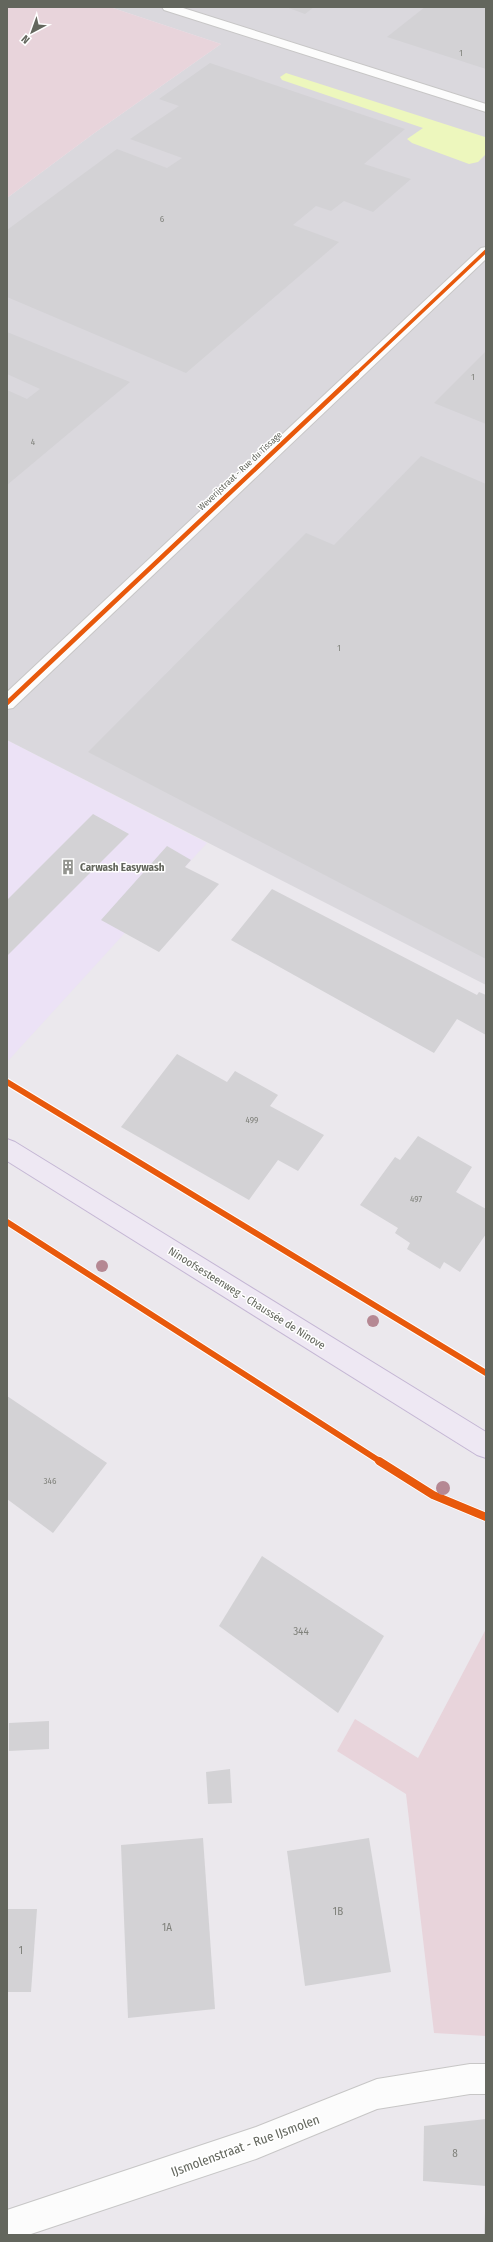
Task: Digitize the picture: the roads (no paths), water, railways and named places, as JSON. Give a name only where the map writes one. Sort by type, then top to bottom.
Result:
[{"type":"main road","name":"Ninoofsesteenweg - Chaussée de Ninove","points":[[7,1149],[486,1446]]},
{"type":"street","points":[[168,7],[486,108]]},
{"type":"street","name":"Weverijstraat - Rue du Tissage","points":[[7,704],[486,252]]},
{"type":"street","name":"IJsmolenstraat - Rue IJsmolen","points":[[7,2226],[256,2143],[377,2094],[470,2079],[486,2079]]},
{"type":"place","name":"Carwash Easywash","points":[[68,867]]}]
